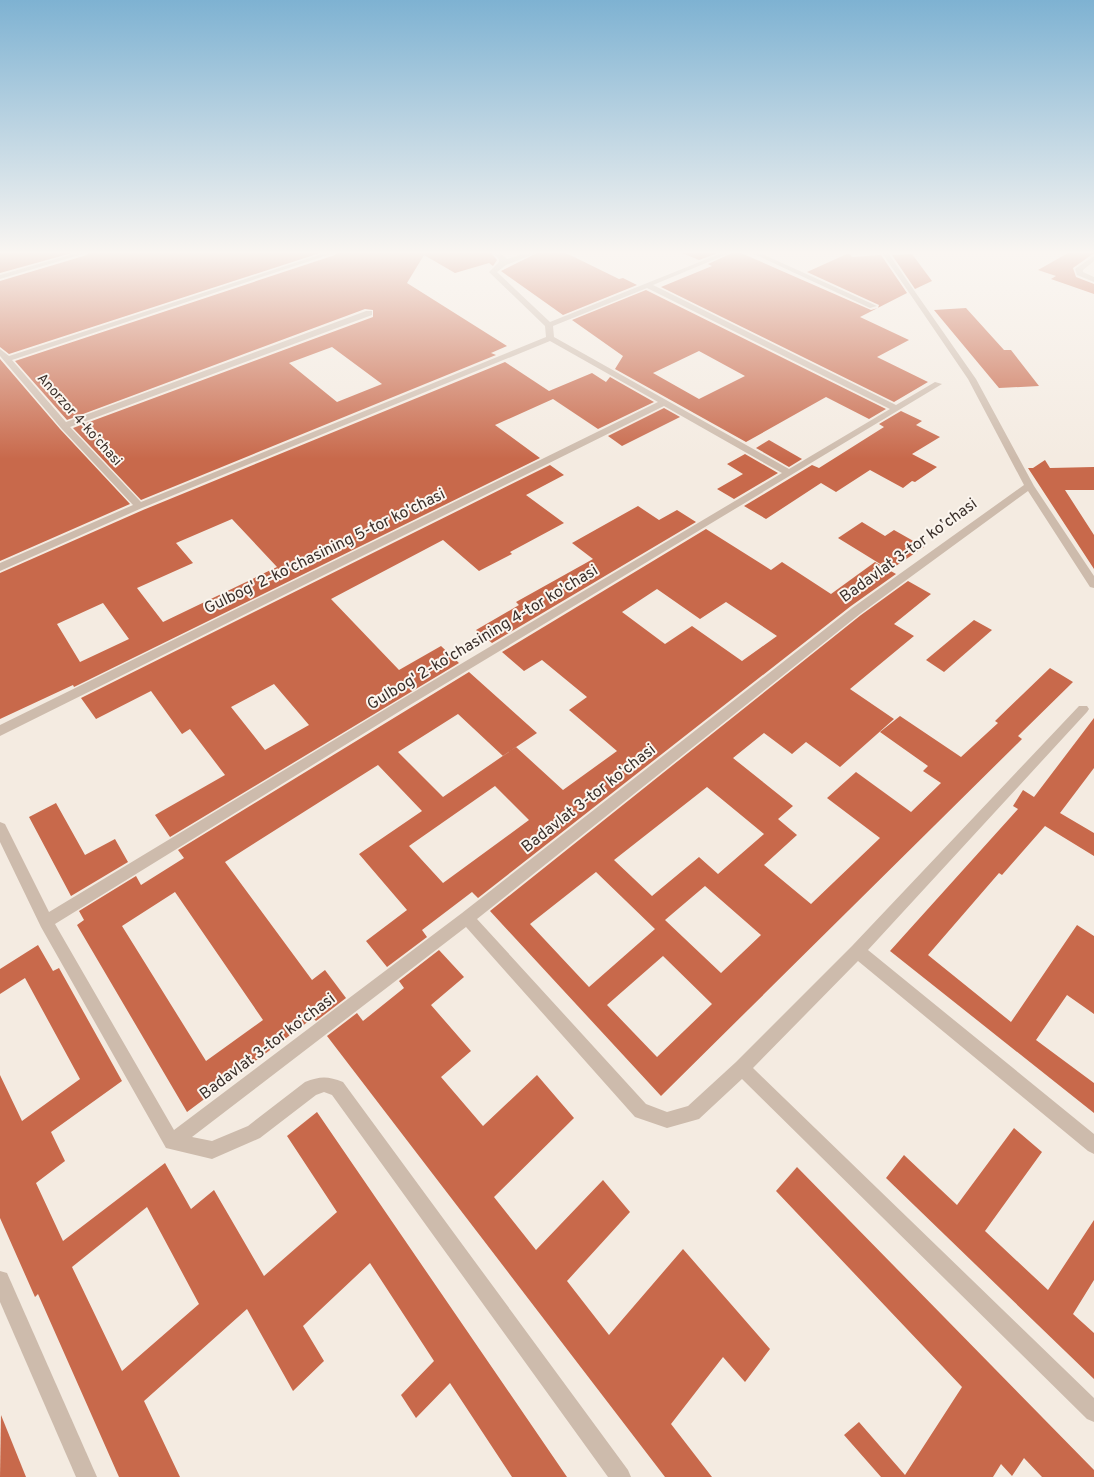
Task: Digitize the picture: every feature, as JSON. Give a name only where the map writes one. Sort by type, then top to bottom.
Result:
[{"type":"street","points":[[8,359],[121,322]]},
{"type":"street","points":[[64,426],[345,322]]},
{"type":"street","points":[[546,322],[549,325],[550,338]]},
{"type":"street","points":[[549,325],[557,322]]},
{"type":"street","points":[[721,322],[896,409]]},
{"type":"street","points":[[933,322],[972,379],[1029,486],[1094,584]]},
{"type":"street","points":[[550,338],[789,473]]},
{"type":"street","points":[[0,567],[139,506],[550,338]]},
{"type":"street","name":"Аnorzor 4-koʼchasi","points":[[0,351],[64,426],[139,506]]},
{"type":"street","name":"Gulbog' 2-ko'chasining 4-tor ko'chasi","points":[[46,922],[938,384]]},
{"type":"street","name":"Gulbog' 2-ko'chasining 5-tor ko'chasi","points":[[0,731],[665,402]]},
{"type":"street","name":"Badavlat 3-tor koʼchasi","points":[[172,1142],[467,918],[856,611],[1029,486]]},
{"type":"street","points":[[467,918],[641,1111],[667,1120],[693,1113],[742,1068],[857,951],[1083,709]]},
{"type":"street","points":[[0,828],[46,922],[172,1142],[212,1150],[254,1132],[311,1088],[324,1084],[337,1088],[621,1477]]},
{"type":"street","points":[[857,951],[1094,1145]]},
{"type":"street","points":[[742,1068],[1094,1412]]},
{"type":"street","points":[[0,1280],[87,1477]]},
{"type":"building","points":[[0,322],[108,322],[9,354],[0,347]]},
{"type":"building","points":[[133,322],[330,322],[67,420],[15,361]]},
{"type":"building","points":[[360,322],[469,322],[507,346],[491,353],[496,355],[141,500],[73,428]],"holes":[[[332,347],[382,384],[337,402],[289,363]]]},
{"type":"building","points":[[575,322],[710,322],[886,409],[869,419],[826,397],[746,442],[615,369],[623,356]],"holes":[[[699,351],[745,376],[699,399],[653,373]]]},
{"type":"building","points":[[732,322],[870,322],[909,340],[877,357],[928,382],[894,402]]},
{"type":"building","points":[[944,322],[979,322],[1004,350],[1011,350],[1039,386],[999,388]]},
{"type":"building","points":[[0,359],[60,429],[130,504],[0,561]]},
{"type":"building","points":[[505,362],[549,391],[592,373],[606,382],[610,377],[654,402],[598,429],[553,399],[495,425],[540,458],[74,687],[73,685],[0,719],[0,573],[143,510]],"holes":[[[232,519],[277,567],[163,622],[137,588],[193,563],[176,543]],[[103,603],[129,639],[80,662],[57,624]]]},
{"type":"building","points":[[664,408],[680,417],[622,446],[608,436]]},
{"type":"building","points":[[901,411],[922,421],[916,425],[940,437],[912,454],[937,467],[915,482],[912,481],[903,488],[870,470],[836,492],[821,483],[766,519],[744,506],[812,465],[819,468],[884,427],[879,424]]},
{"type":"building","points":[[769,440],[802,459],[789,467],[756,448]]},
{"type":"building","points":[[745,454],[778,473],[734,499],[717,489],[743,474],[727,464]]},
{"type":"building","points":[[1045,460],[1050,468],[1094,467],[1094,490],[1065,490],[1094,535],[1094,569],[1028,468],[1033,468]]},
{"type":"building","points":[[550,465],[564,475],[526,495],[564,523],[510,552],[512,554],[479,571],[443,540],[331,599],[399,670],[441,646],[459,663],[170,837],[155,815],[225,775],[190,729],[182,734],[151,691],[96,719],[81,698]],"holes":[[[274,684],[309,725],[265,750],[231,707]]]},
{"type":"building","points":[[638,506],[659,520],[677,510],[696,522],[492,643],[476,630],[519,605],[516,602],[593,559],[572,543]]},
{"type":"building","points":[[862,522],[885,536],[894,530],[924,547],[890,570],[838,538]]},
{"type":"building","points":[[706,529],[771,570],[782,562],[831,594],[875,562],[896,574],[851,606],[478,898],[472,892],[422,930],[427,937],[387,967],[366,941],[407,910],[359,854],[422,811],[378,765],[225,862],[312,980],[325,970],[346,998],[316,1021],[313,1018],[187,1112],[77,925],[84,920],[79,911],[136,876],[141,885],[184,858],[178,850],[469,672],[537,733],[516,747],[563,790],[617,751],[569,710],[587,697],[542,660],[524,671],[502,652]],"holes":[[[657,589],[700,619],[726,602],[777,636],[742,661],[692,626],[665,644],[622,612]],[[458,714],[503,756],[443,797],[398,752]],[[495,786],[529,820],[443,883],[409,846]],[[175,892],[263,1020],[206,1061],[122,926]]]},
{"type":"building","points":[[908,581],[931,594],[894,624],[914,636],[850,689],[894,719],[840,767],[806,742],[792,754],[764,733],[733,758],[793,806],[778,819],[797,835],[764,865],[811,904],[880,838],[827,798],[856,772],[911,812],[941,783],[923,771],[928,766],[880,732],[900,716],[961,757],[998,723],[995,721],[1050,668],[1073,682],[1018,736],[1022,739],[661,1096],[490,911],[861,615]],"holes":[[[707,787],[764,834],[718,874],[699,857],[652,896],[614,860]],[[596,872],[655,929],[589,987],[530,924]],[[705,886],[761,935],[721,973],[665,920]],[[663,956],[712,1004],[657,1057],[607,1005]]]},
{"type":"building","points":[[974,620],[992,630],[944,672],[926,660]]},
{"type":"building","points":[[1094,718],[1094,768],[1060,813],[1094,833],[1094,856],[1045,826],[1002,875],[999,873],[928,955],[1011,1022],[1077,925],[1094,936],[1094,1014],[1067,995],[1036,1040],[1094,1083],[1094,1113],[890,951],[1018,809],[1013,806],[1023,790],[1034,797]]},
{"type":"building","points":[[56,803],[85,855],[115,839],[128,862],[71,896],[29,817]]},
{"type":"building","points":[[38,945],[53,971],[59,968],[122,1081],[51,1132],[65,1161],[36,1183],[63,1241],[165,1163],[191,1209],[214,1190],[264,1276],[337,1212],[287,1136],[317,1112],[567,1477],[512,1477],[450,1383],[416,1418],[401,1395],[434,1361],[370,1263],[303,1326],[324,1361],[293,1391],[247,1309],[144,1401],[180,1477],[119,1477],[38,1294],[35,1297],[0,1218],[0,1075],[22,1121],[80,1079],[25,978],[0,994],[0,969]],"holes":[[[147,1207],[199,1304],[122,1371],[72,1267]]]},
{"type":"building","points":[[439,950],[464,977],[431,1005],[471,1051],[441,1077],[483,1126],[537,1075],[574,1118],[494,1197],[536,1250],[603,1180],[630,1212],[567,1281],[609,1335],[683,1249],[770,1349],[745,1382],[723,1357],[671,1424],[712,1477],[665,1477],[327,1036],[357,1013],[363,1021],[404,988],[399,981]]},
{"type":"building","points":[[1014,1128],[1042,1152],[985,1231],[1048,1290],[1094,1220],[1094,1280],[1073,1314],[1094,1333],[1094,1379],[886,1178],[904,1155],[957,1205]]},
{"type":"building","points":[[797,1167],[1094,1470],[1094,1477],[1042,1477],[1024,1458],[1012,1476],[1001,1464],[993,1477],[881,1477],[844,1435],[859,1422],[905,1475],[962,1387],[776,1191]]},
{"type":"building","points":[[1,1415],[26,1477],[0,1477]]}]
